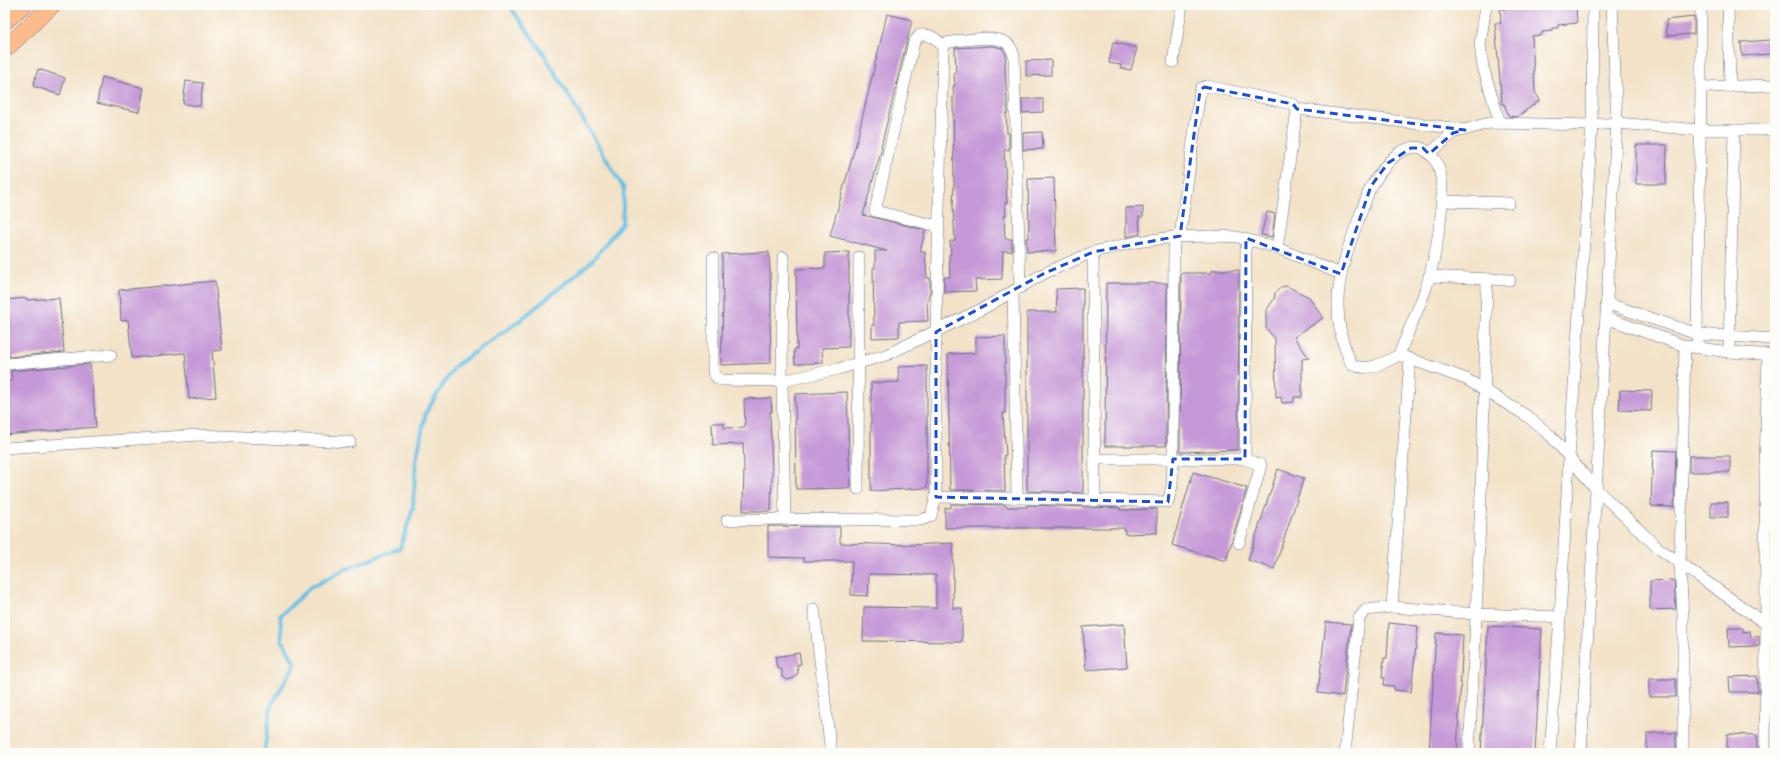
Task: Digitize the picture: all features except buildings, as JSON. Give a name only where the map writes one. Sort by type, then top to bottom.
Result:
[{"type":"main road","points":[[5,21],[23,5]]},
{"type":"main road","points":[[5,49],[52,5]]},
{"type":"street","points":[[1173,62],[1182,5]]},
{"type":"street","points":[[1486,5],[1480,44],[1483,67],[1500,123]]},
{"type":"street","points":[[1550,753],[1592,125],[1593,5]]},
{"type":"street","points":[[1581,753],[1617,123],[1612,5]]},
{"type":"street","points":[[1698,347],[1701,5]]},
{"type":"street","points":[[1728,5],[1730,86]]},
{"type":"street","points":[[727,520],[921,520],[931,516],[936,497],[936,332],[943,48],[940,42],[927,34],[920,35],[914,42],[875,211],[938,226]]},
{"type":"street","points":[[943,48],[946,43],[956,41],[991,39],[1002,40],[1012,49],[1014,55],[1017,498]]},
{"type":"street","points":[[1701,87],[1775,85]]},
{"type":"street","points":[[936,497],[1168,502],[1172,486],[1173,459],[1177,237],[1201,88],[1207,86],[1293,104],[1297,109],[1465,130]]},
{"type":"street","points":[[1277,248],[1297,109]]},
{"type":"street","points":[[1429,154],[1452,133],[1489,123],[1592,125],[1617,123],[1700,130],[1775,130]]},
{"type":"street","points":[[1729,352],[1734,130]]},
{"type":"street","points":[[1399,356],[1409,327],[1419,307],[1436,247],[1441,201],[1440,169],[1435,159],[1422,148],[1411,148],[1398,154],[1381,171],[1371,186],[1341,274],[1338,306],[1341,336],[1352,365],[1358,368],[1374,367],[1399,356],[1466,379],[1485,389],[1493,397],[1533,421],[1551,436],[1596,489],[1657,547],[1771,625]]},
{"type":"street","points":[[1441,201],[1509,203]]},
{"type":"street","points":[[713,258],[714,375],[722,380],[782,381],[838,369],[886,355],[936,332],[1043,274],[1092,252],[1136,242],[1177,237],[1212,236],[1246,239],[1277,248],[1341,274]]},
{"type":"street","points":[[1245,459],[1246,239]]},
{"type":"street","points":[[1092,252],[1095,500]]},
{"type":"street","points":[[783,257],[782,381],[785,519]]},
{"type":"street","points":[[858,489],[859,257]]},
{"type":"street","points":[[1429,276],[1510,280]]},
{"type":"street","points":[[1469,753],[1477,614],[1485,389],[1487,279]]},
{"type":"street","points":[[1606,303],[1697,334],[1775,339]]},
{"type":"street","points":[[1606,318],[1685,346],[1729,352],[1772,355],[1770,468],[1771,625],[1765,753]]},
{"type":"street","points":[[1683,753],[1684,616],[1680,564],[1685,346]]},
{"type":"street","points":[[5,364],[111,355]]},
{"type":"street","points":[[1392,607],[1410,359]]},
{"type":"street","points":[[5,448],[199,435],[350,442]]},
{"type":"street","points":[[1095,459],[1245,459],[1261,465],[1239,543]]},
{"type":"street","points":[[1346,753],[1359,618],[1366,610],[1392,607],[1477,614],[1560,618]]},
{"type":"street","points":[[814,609],[831,753]]},
{"type":"highlighted area","points":[[1204,87],[1293,104],[1297,109],[1465,130],[1453,133],[1429,154],[1423,148],[1411,148],[1388,163],[1371,186],[1341,274],[1246,238],[1245,459],[1173,459],[1168,502],[936,497],[936,332],[1043,274],[1093,252],[1180,236],[1200,91]]},
{"type":"waterway","points":[[264,753],[271,706],[295,664],[282,640],[280,616],[311,587],[344,570],[400,548],[413,508],[416,461],[426,412],[455,366],[518,322],[591,262],[622,223],[624,189],[544,54],[509,5]]}]
